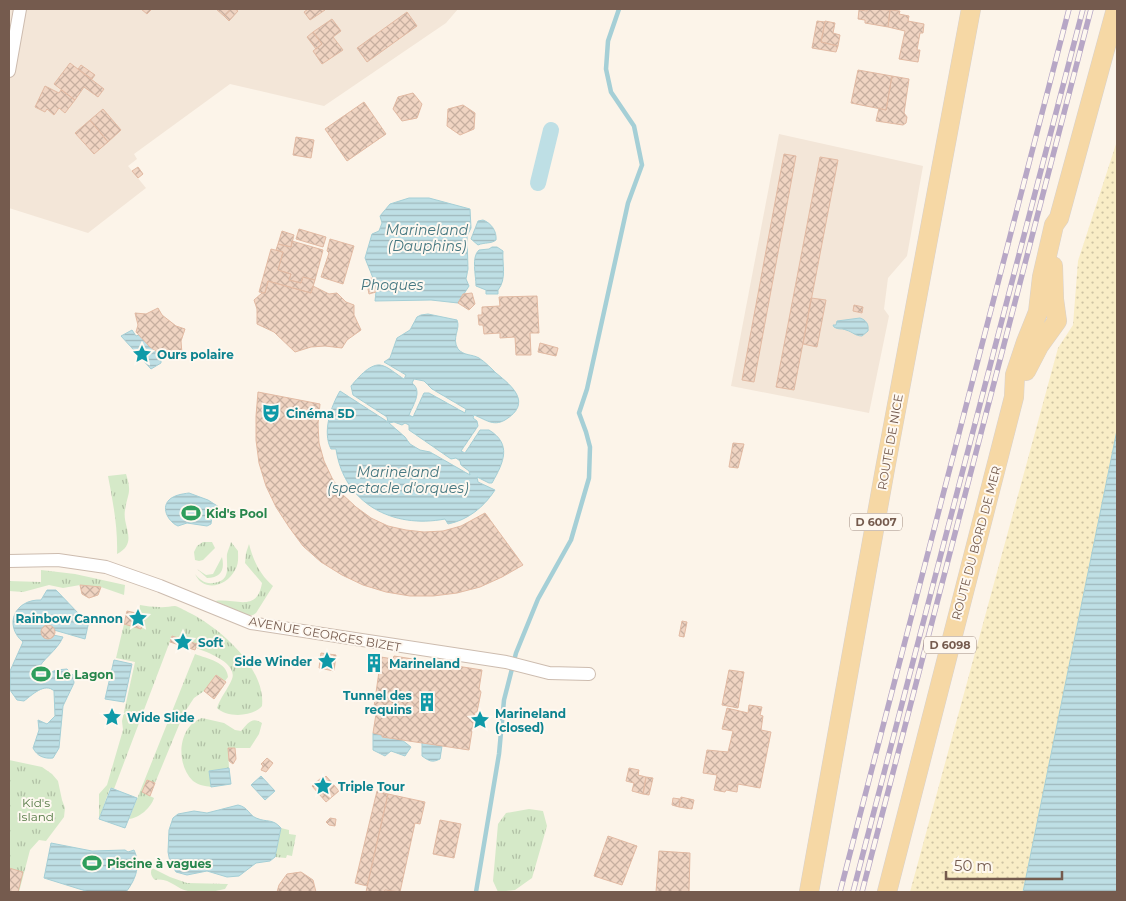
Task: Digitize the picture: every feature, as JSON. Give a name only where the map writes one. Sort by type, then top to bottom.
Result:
[{"type":"main road","name":"ROUTE DE NICE","points":[[809,892],[972,9]]},
{"type":"main road","name":"ROUTE DU BORD DE MER","points":[[887,892],[1014,397],[1033,355],[1046,317],[1053,276],[1054,255],[1061,226],[1059,218],[1116,9]]},
{"type":"street","points":[[9,71],[20,9]]},
{"type":"street","name":"AVENUE GEORGES BIZET","points":[[9,561],[58,560],[106,567],[160,586],[251,623],[506,662],[549,673],[589,674]]},
{"type":"shaded area","points":[[9,9],[458,9],[446,23],[324,106],[230,84],[134,154],[137,159],[128,166],[146,188],[88,233],[9,208]]},
{"type":"shaded area","points":[[779,134],[923,166],[907,256],[888,278],[884,309],[889,316],[869,413],[731,386]]},
{"type":"green space","points":[[126,474],[129,489],[125,510],[128,539],[124,549],[117,554],[116,525],[108,476]]},
{"type":"green space","points":[[203,542],[212,542],[215,548],[203,560],[195,560],[194,552],[197,546]]},
{"type":"green space","points":[[231,542],[238,551],[238,563],[235,570],[227,580],[221,583],[215,585],[204,584],[195,574],[208,583],[219,582],[226,576],[227,554]]},
{"type":"green space","points":[[249,544],[258,567],[273,586],[253,615],[247,615],[215,601],[250,601],[259,592],[262,583],[245,563]]},
{"type":"green space","points":[[222,557],[223,566],[221,572],[216,577],[207,578],[197,569],[206,575],[213,574]]},
{"type":"green space","points":[[41,570],[75,574],[125,585],[124,595],[101,587],[80,585],[63,588],[49,585],[23,592],[9,591],[9,581],[41,582]]},
{"type":"green space","points":[[140,605],[175,606],[204,621],[216,630],[240,652],[250,665],[257,678],[262,706],[258,710],[240,715],[233,715],[217,708],[232,679],[233,673],[230,668],[220,659],[196,648],[197,644],[172,636],[114,789],[110,788],[99,819],[99,794],[107,785],[123,730],[122,721],[135,662],[116,658],[124,624],[141,628],[145,615],[139,613]]},
{"type":"green space","points":[[195,654],[221,664],[228,677],[225,681],[216,675],[204,691],[194,698],[184,713],[155,783],[147,780],[142,792],[154,798],[152,802],[141,815],[129,819]]},
{"type":"green space","points":[[202,718],[224,723],[235,730],[241,731],[253,720],[262,723],[259,734],[250,748],[228,748],[229,768],[209,771],[211,787],[193,781],[183,765],[182,746],[184,737],[194,722]]},
{"type":"green space","name":"Kid's Island","points":[[9,760],[42,767],[52,774],[58,781],[65,808],[64,817],[46,841],[39,840],[30,850],[19,892],[9,892]]},
{"type":"green space","points":[[529,809],[543,811],[547,826],[532,878],[515,890],[498,892],[493,881],[498,824],[506,813]]},
{"type":"green space","points":[[281,828],[289,830],[289,834],[296,835],[292,856],[287,855],[286,858],[275,857]]},
{"type":"green space","points":[[152,868],[187,883],[228,884],[225,889],[216,891],[188,891],[164,880],[155,880],[151,874]]},
{"type":"sand","points":[[1117,141],[1117,430],[1023,892],[910,892],[1058,348],[1073,325],[1078,261]]},
{"type":"water","name":"Marineland (Dauphins)","points":[[409,198],[429,198],[470,209],[471,228],[467,236],[468,269],[466,279],[469,286],[458,303],[431,300],[375,301],[376,292],[373,278],[365,258],[372,234],[379,231],[382,223],[380,216],[390,204]]},
{"type":"water","points":[[483,220],[493,228],[496,240],[478,245],[471,239],[478,221]]},
{"type":"water","points":[[497,247],[503,251],[503,276],[498,294],[486,294],[486,290],[476,286],[475,257],[479,250]]},
{"type":"water","name":"Marineland (spectacle d'orques)","points":[[428,314],[457,320],[458,327],[455,341],[458,349],[486,363],[508,383],[519,401],[518,407],[513,414],[501,422],[489,422],[474,415],[473,418],[477,421],[478,426],[461,451],[465,453],[480,430],[489,430],[501,441],[504,454],[500,468],[492,483],[477,477],[478,482],[495,490],[486,502],[469,516],[448,524],[445,519],[407,520],[390,516],[360,498],[349,485],[341,468],[336,449],[331,449],[327,435],[331,411],[340,391],[388,422],[387,417],[353,395],[351,386],[364,372],[376,365],[386,367],[404,379],[406,375],[384,362],[390,358],[397,338],[410,330],[417,317]],"holes":[[[414,379],[424,381],[432,389],[466,409],[465,413],[429,393],[424,393],[413,417],[409,415],[417,394],[417,390],[412,383]],[[389,423],[409,425],[409,430],[451,459],[456,458],[460,461],[461,465],[469,471],[470,475],[430,452],[420,450],[410,444]]]},
{"type":"water","points":[[860,318],[868,326],[868,331],[862,336],[836,328],[833,325],[836,325],[837,321]]},
{"type":"water","points":[[132,330],[136,336],[142,334],[166,355],[161,359],[161,363],[151,369],[121,336]]},
{"type":"water","points":[[1117,430],[1117,892],[1023,892]]},
{"type":"water","name":"Kid's Pool","points":[[189,493],[208,500],[219,507],[212,516],[211,524],[207,526],[187,523],[178,526],[169,519],[165,507],[169,500],[181,494]]},
{"type":"water","name":"Le Lagon","points":[[47,590],[56,590],[79,614],[89,621],[85,639],[54,630],[49,625],[41,630],[44,638],[49,638],[53,635],[63,637],[37,671],[47,674],[56,670],[67,669],[73,675],[74,683],[63,706],[59,748],[53,758],[39,755],[33,748],[39,730],[38,720],[47,724],[55,716],[54,691],[47,688],[43,689],[24,701],[17,700],[10,690],[10,671],[23,642],[14,628],[15,614],[24,604],[41,600]]},
{"type":"water","points":[[114,660],[132,664],[124,702],[105,699]]},
{"type":"water","points":[[373,733],[402,740],[411,747],[405,756],[391,751],[385,756],[373,750]]},
{"type":"water","points":[[434,739],[436,745],[442,746],[440,759],[433,761],[422,756],[422,743]]},
{"type":"water","points":[[229,768],[231,784],[211,787],[209,771]]},
{"type":"water","points":[[261,776],[275,791],[265,800],[251,785]]},
{"type":"water","points":[[111,788],[137,798],[125,828],[99,819]]},
{"type":"water","points":[[238,805],[244,807],[256,818],[272,822],[281,828],[275,857],[270,861],[256,863],[239,876],[227,877],[207,871],[187,875],[176,872],[170,862],[168,852],[169,830],[173,818],[178,814],[194,811],[207,813]]},
{"type":"water","name":"Piscine à vagues","points":[[51,843],[92,851],[125,850],[128,852],[134,850],[137,861],[135,877],[126,892],[89,892],[44,878]]},
{"type":"building","points":[[141,9],[152,9],[147,14]]},
{"type":"building","points":[[216,9],[231,9],[224,16]]},
{"type":"building","points":[[231,9],[238,11],[229,21],[224,16]]},
{"type":"building","points":[[308,9],[325,10],[310,20],[304,12]]},
{"type":"building","points":[[867,9],[890,10],[888,27],[865,23],[865,20],[858,19],[859,10],[867,11]]},
{"type":"building","points":[[890,10],[900,11],[899,14],[909,16],[908,21],[924,24],[923,33],[920,33],[917,50],[920,50],[918,62],[899,59],[905,31],[888,27]]},
{"type":"building","points":[[407,12],[417,26],[367,62],[357,48]]},
{"type":"building","points":[[332,19],[341,31],[333,37],[343,50],[322,64],[313,51],[322,44],[313,32]]},
{"type":"building","points":[[817,21],[825,22],[821,42],[838,46],[836,52],[812,48]]},
{"type":"building","points":[[825,21],[835,23],[833,33],[840,35],[838,46],[821,42]]},
{"type":"building","points":[[313,32],[322,44],[316,49],[307,37]]},
{"type":"building","points":[[70,63],[104,89],[98,97],[84,87],[75,100],[54,84]]},
{"type":"building","points":[[81,65],[95,75],[92,79],[78,69]]},
{"type":"building","points":[[858,70],[892,76],[886,110],[851,103]]},
{"type":"building","points":[[892,76],[909,79],[904,113],[907,117],[906,123],[903,125],[876,121],[879,108],[886,110]]},
{"type":"building","points":[[45,86],[59,93],[61,90],[75,100],[65,113],[59,108],[54,115],[47,109],[45,112],[35,107]]},
{"type":"building","points":[[413,93],[422,104],[417,118],[402,121],[393,109],[398,97]]},
{"type":"building","points":[[364,102],[386,134],[347,161],[325,129]]},
{"type":"building","points":[[463,105],[475,113],[474,129],[460,135],[447,126],[448,109]]},
{"type":"building","points":[[103,109],[121,130],[108,142],[90,120]]},
{"type":"building","points":[[90,120],[108,142],[94,154],[75,133]]},
{"type":"building","points":[[296,137],[314,140],[311,158],[293,155]]},
{"type":"building","points":[[784,154],[796,156],[754,382],[742,380]]},
{"type":"building","points":[[820,157],[838,160],[794,390],[776,387]]},
{"type":"building","points":[[138,167],[143,174],[138,178],[132,171]]},
{"type":"building","points":[[299,229],[326,237],[323,247],[296,239]]},
{"type":"building","points":[[282,231],[294,235],[291,247],[278,244]]},
{"type":"building","points":[[330,239],[354,246],[343,284],[321,277],[329,253],[327,251]]},
{"type":"building","points":[[292,241],[323,250],[315,280],[303,277],[301,283],[289,280],[291,274],[278,270],[283,252],[276,250],[278,244],[291,247]]},
{"type":"building","points":[[271,249],[283,252],[278,270],[291,274],[289,280],[301,283],[303,277],[315,280],[311,293],[268,281],[265,293],[259,292]]},
{"type":"building","points":[[373,278],[376,292],[369,294],[366,279]]},
{"type":"building","points":[[268,281],[311,293],[313,286],[329,294],[337,293],[346,302],[354,305],[354,315],[361,330],[347,340],[342,348],[311,347],[295,352],[274,332],[257,324],[257,309],[254,300],[262,293],[265,293]]},
{"type":"building","points":[[472,293],[475,304],[469,310],[458,303],[463,294]]},
{"type":"building","points":[[537,296],[539,333],[530,333],[531,355],[516,355],[515,337],[500,338],[500,333],[484,334],[483,325],[479,325],[478,315],[482,315],[482,307],[500,306],[499,297]]},
{"type":"building","points":[[811,298],[826,300],[817,347],[803,344]]},
{"type":"building","points":[[854,305],[863,307],[862,313],[853,311]]},
{"type":"building","points":[[158,308],[162,315],[176,326],[185,329],[181,341],[182,354],[173,354],[167,359],[150,347],[136,332],[138,325],[135,313],[146,314]]},
{"type":"building","points":[[540,343],[558,348],[556,356],[538,352]]},
{"type":"building","points":[[258,392],[320,404],[319,443],[324,461],[342,494],[371,518],[388,526],[424,532],[443,531],[461,526],[485,513],[523,565],[480,587],[457,593],[410,596],[386,592],[363,585],[321,562],[303,546],[289,527],[276,507],[266,486],[259,463],[256,440]]},
{"type":"building","points":[[733,443],[744,444],[738,468],[729,467]]},
{"type":"building","points":[[80,585],[101,587],[98,595],[89,598],[82,594]]},
{"type":"building","points":[[127,611],[145,615],[141,629],[124,624]]},
{"type":"building","points":[[682,621],[687,622],[684,637],[679,636]]},
{"type":"building","points":[[48,625],[53,627],[55,632],[53,637],[48,639],[43,637],[41,632],[43,627]]},
{"type":"building","points":[[172,636],[197,644],[195,650],[170,642]]},
{"type":"building","points":[[321,653],[336,655],[334,671],[319,668]]},
{"type":"building","name":"Tunnel des requins","points":[[394,656],[482,670],[479,689],[481,692],[477,712],[475,712],[469,750],[382,737],[382,735],[373,733],[376,714],[373,714],[381,657],[393,659]]},
{"type":"building","name":"Marineland","points":[[373,658],[378,659],[376,667],[371,666]]},
{"type":"building","points":[[729,670],[744,672],[738,708],[722,705]]},
{"type":"building","points":[[216,675],[226,682],[214,699],[204,691]]},
{"type":"building","points":[[749,705],[762,707],[760,715],[763,716],[761,730],[771,732],[760,788],[738,784],[737,792],[714,790],[717,775],[703,773],[707,750],[728,752],[733,731],[722,729],[727,708],[748,713]]},
{"type":"building","points":[[108,714],[118,716],[117,719],[108,717]]},
{"type":"building","points":[[228,748],[235,748],[236,759],[233,764],[229,761]]},
{"type":"building","points":[[267,758],[273,763],[266,772],[261,770],[263,766],[261,764]]},
{"type":"building","points":[[629,768],[639,770],[638,775],[646,777],[643,794],[632,791],[634,783],[626,781]]},
{"type":"building","points":[[326,776],[339,791],[326,802],[312,786]]},
{"type":"building","points":[[646,777],[653,778],[649,795],[643,794]]},
{"type":"building","points":[[147,780],[155,783],[150,796],[142,792]]},
{"type":"building","points":[[377,791],[388,794],[367,886],[355,883]]},
{"type":"building","points":[[388,794],[425,802],[420,824],[415,823],[400,892],[385,890],[384,892],[366,892]]},
{"type":"building","points":[[681,797],[694,800],[692,809],[679,807]]},
{"type":"building","points":[[673,798],[680,799],[679,807],[672,805]]},
{"type":"building","points":[[330,818],[336,819],[335,826],[329,825],[326,822]]},
{"type":"building","points":[[440,820],[461,824],[454,858],[433,854]]},
{"type":"building","points":[[608,836],[637,846],[622,885],[594,876]]},
{"type":"building","points":[[659,851],[690,853],[689,892],[656,892]]},
{"type":"building","points":[[9,868],[23,872],[18,892],[9,892]]},
{"type":"building","points":[[301,872],[313,880],[316,892],[277,892],[279,885],[287,874]]},
{"type":"waterway","points":[[476,892],[499,754],[504,700],[516,653],[538,599],[571,540],[589,478],[590,447],[579,413],[587,389],[628,203],[642,165],[634,126],[611,92],[606,69],[608,41],[619,9]]},
{"type":"waterway","points":[[538,183],[551,130]]},
{"type":"railway","points":[[840,892],[1069,9]]},
{"type":"railway","points":[[853,892],[1083,9]]},
{"type":"railway","points":[[862,892],[1091,9]]},
{"type":"place","name":"Ours polaire","points":[[142,354]]},
{"type":"place","name":"Cinéma 5D","points":[[271,413]]},
{"type":"place","name":"Kid's Pool","points":[[191,513]]},
{"type":"place","name":"Rainbow Cannon","points":[[138,618]]},
{"type":"place","name":"Soft","points":[[183,642]]},
{"type":"place","name":"Side Winder","points":[[327,661]]},
{"type":"place","name":"Marineland","points":[[374,663]]},
{"type":"place","name":"Le Lagon","points":[[41,674]]},
{"type":"place","name":"Tunnel des requins","points":[[427,702]]},
{"type":"place","name":"Wide Slide","points":[[112,717]]},
{"type":"place","name":"Marineland (closed)","points":[[480,720]]},
{"type":"place","name":"Triple Tour","points":[[323,786]]},
{"type":"place","name":"Piscine à vagues","points":[[92,863]]},
{"type":"water label","name":"Phoques","points":[[392,285]]}]
